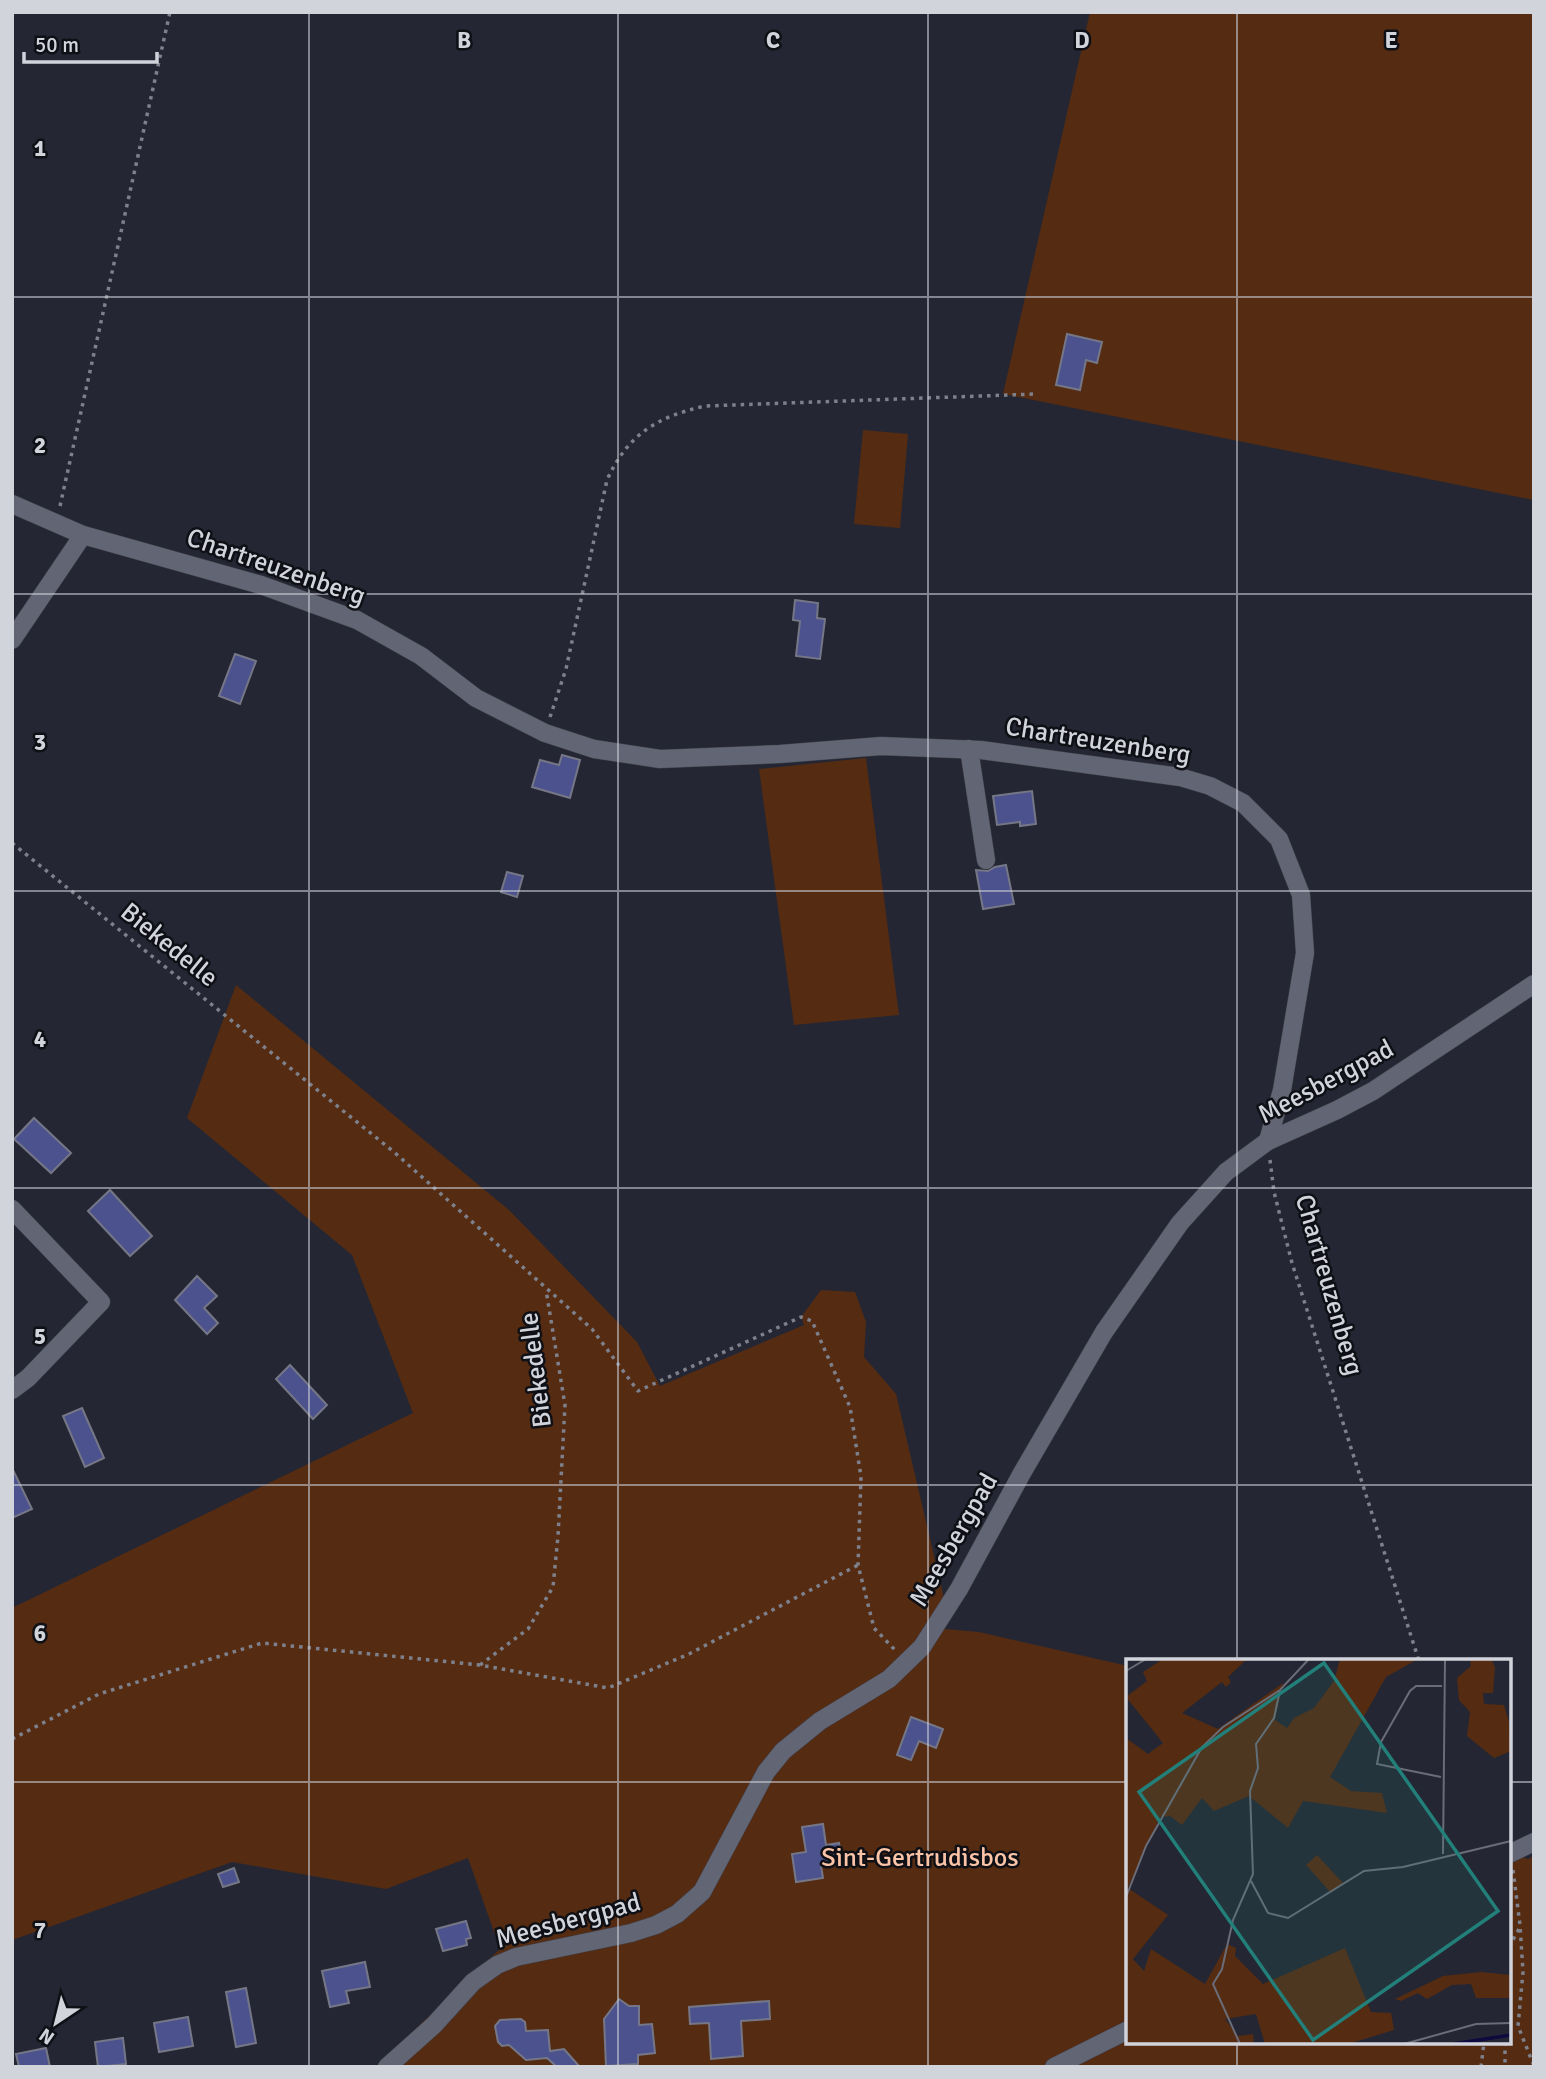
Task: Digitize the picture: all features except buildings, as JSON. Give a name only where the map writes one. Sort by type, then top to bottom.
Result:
[{"type":"street","name":"Chartreuzenberg","points":[[12,504],[83,535],[261,585],[357,620],[421,656],[476,698],[545,733],[594,749],[660,760],[881,746],[969,749],[1180,778],[1210,786],[1243,803],[1279,839],[1301,895],[1306,953],[1282,1090],[1268,1142]]},
{"type":"street","points":[[12,640],[83,535]]},
{"type":"street","points":[[969,749],[986,860]]},
{"type":"street","name":"Meesbergpad","points":[[387,2067],[434,2025],[473,1982],[496,1965],[516,1957],[631,1933],[666,1922],[702,1892],[766,1772],[783,1751],[804,1732],[868,1693],[922,1647],[959,1589],[1104,1332],[1180,1223],[1226,1172],[1268,1142],[1373,1091],[1534,984]]},
{"type":"street","points":[[12,1209],[101,1302],[28,1378],[12,1391]]},
{"type":"street","points":[[1511,1853],[1534,1842]]},
{"type":"street","points":[[1054,2067],[1126,2031]]},
{"type":"path","points":[[57,524],[170,12]]},
{"type":"path","points":[[545,733],[566,669],[607,480],[618,457],[638,435],[655,423],[679,412],[705,406],[1036,394]]},
{"type":"path","name":"Biekedelle","points":[[12,843],[394,1153],[546,1290],[565,1405],[553,1587],[528,1629],[480,1665]]},
{"type":"path","name":"Chartreuzenberg","points":[[1268,1142],[1274,1192],[1292,1263],[1418,1659]]},
{"type":"path","points":[[546,1290],[592,1329],[638,1391],[801,1317],[812,1321],[850,1407],[861,1477],[858,1565],[874,1628],[906,1663]]},
{"type":"path","points":[[12,1740],[99,1694],[262,1643],[480,1665],[608,1688],[689,1654],[858,1565]]},
{"type":"path","points":[[1511,1853],[1520,1925],[1522,1972],[1518,2026],[1534,2066]]},
{"type":"path","points":[[1511,1945],[1520,1925]]},
{"type":"path","points":[[1481,2067],[1484,2044]]},
{"type":"path","points":[[1505,2044],[1505,2067]]},
{"type":"green space","points":[[1090,12],[1534,12],[1534,500],[1003,394]]},
{"type":"green space","points":[[863,430],[908,434],[900,528],[854,524]]},
{"type":"green space","points":[[866,758],[899,1015],[794,1025],[759,769]]},
{"type":"green space","name":"Sint-Gertrudisbos","points":[[236,985],[509,1210],[637,1342],[660,1386],[804,1325],[801,1317],[821,1290],[855,1292],[866,1322],[864,1357],[896,1394],[943,1594],[945,1629],[979,1632],[1126,1666],[1126,2044],[1511,2044],[1511,1854],[1528,1859],[1534,1856],[1534,2067],[375,2067],[500,1949],[468,1858],[386,1889],[232,1862],[12,1942],[12,1608],[413,1413],[352,1255],[187,1118]]}]
